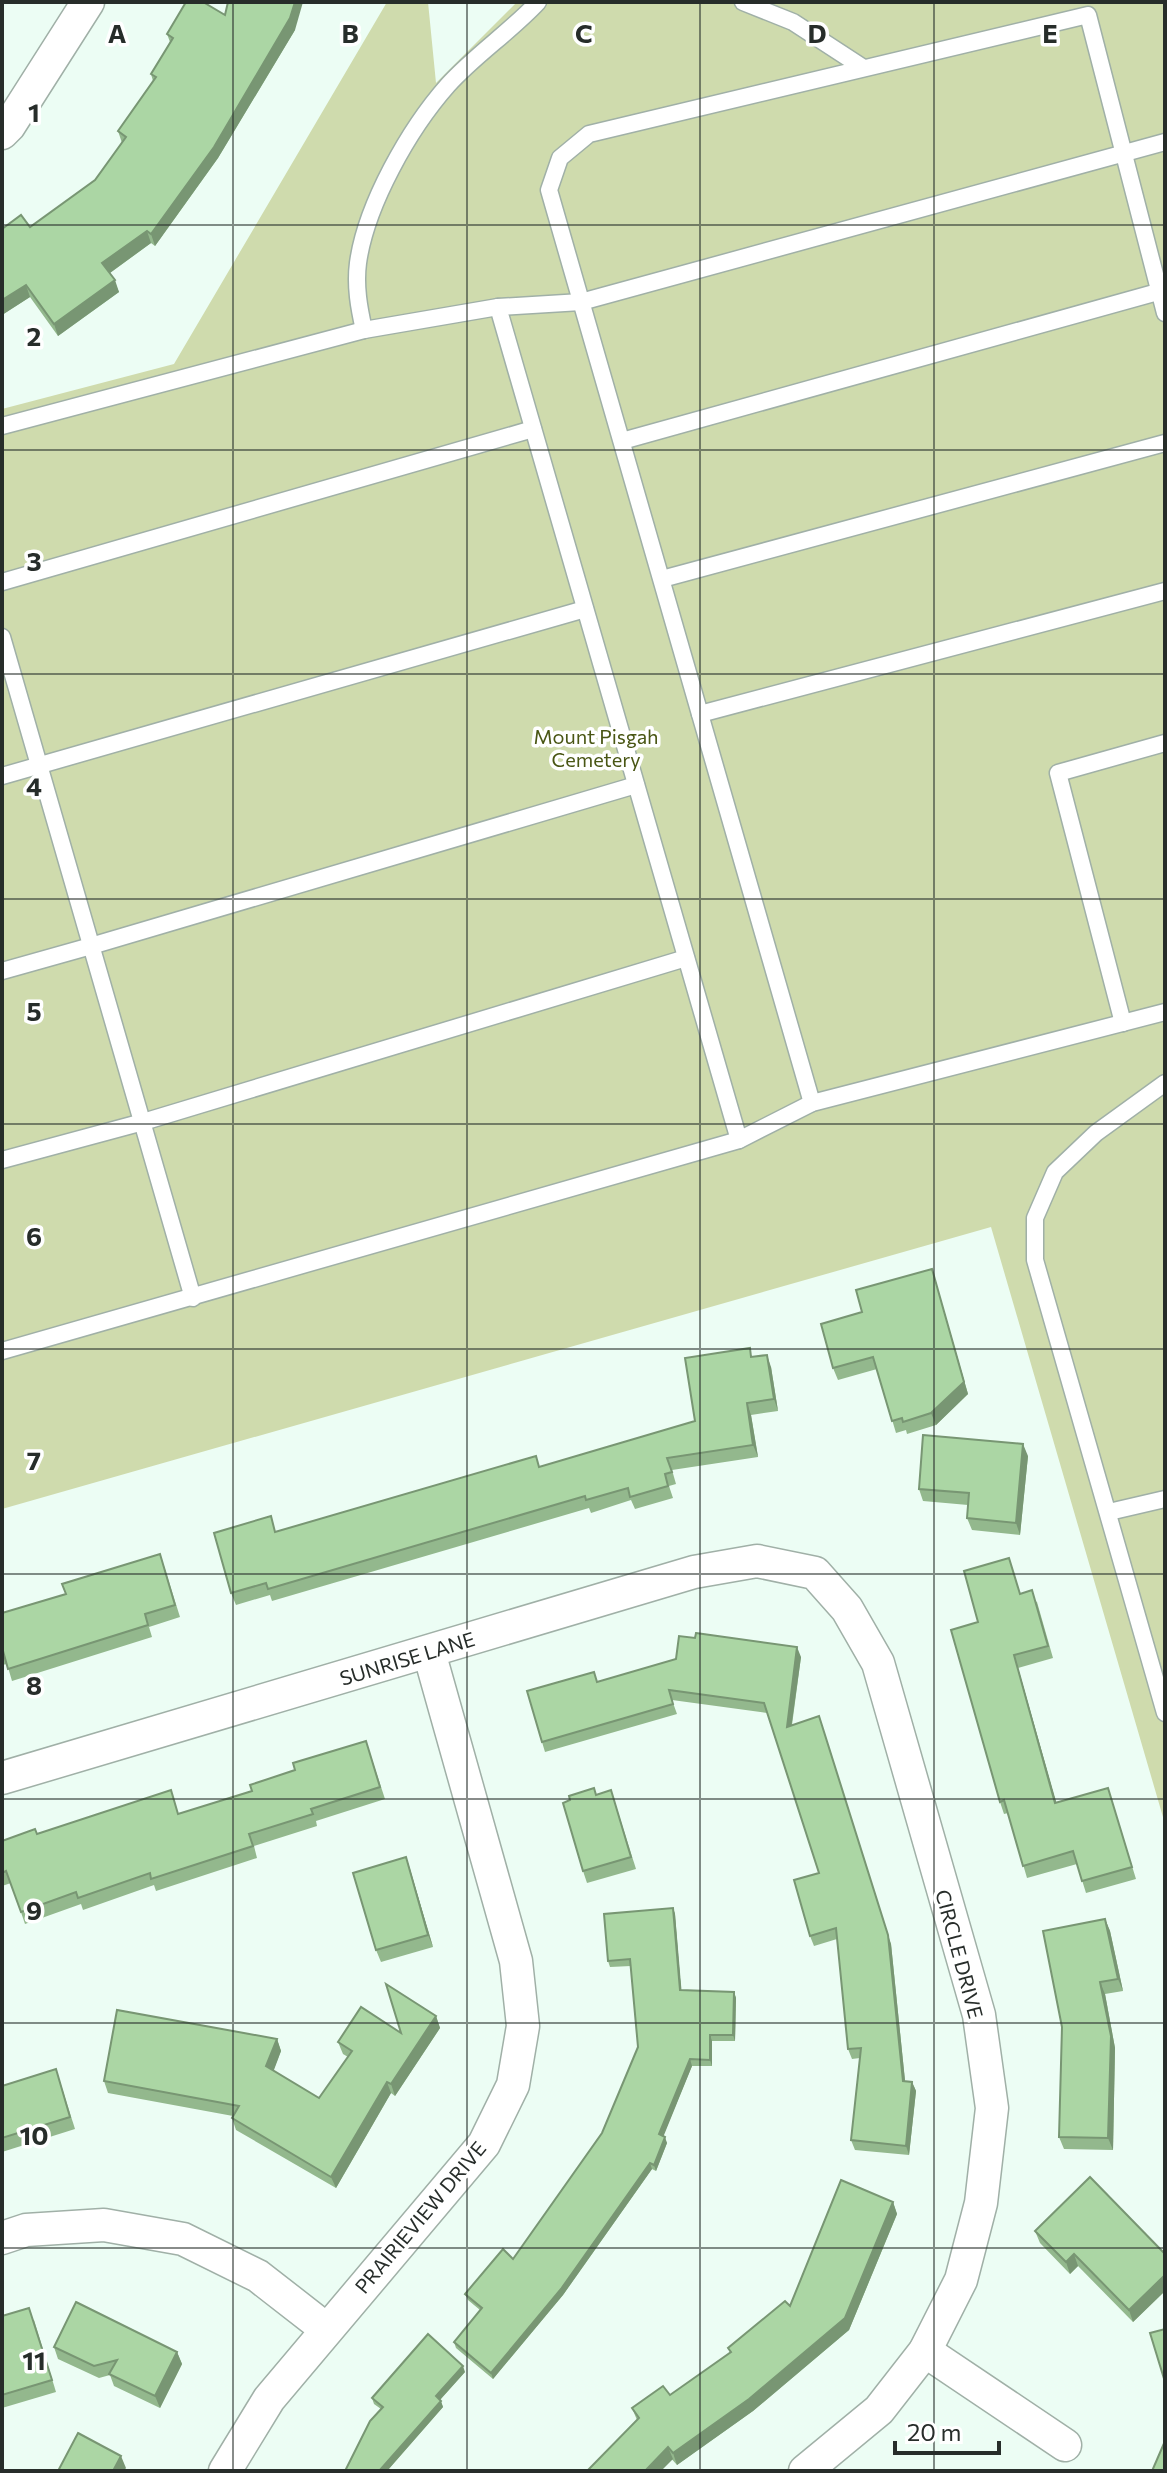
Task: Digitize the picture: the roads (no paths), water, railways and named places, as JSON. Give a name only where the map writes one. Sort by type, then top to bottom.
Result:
[{"type":"street","points":[[2,133],[88,2]]},
{"type":"street","name":"SUNRISE LANE","points":[[2,1778],[694,1572],[757,1561],[815,1573]]},
{"type":"street","name":"CIRCLE DRIVE","points":[[805,2471],[879,2410],[925,2351],[961,2280],[981,2203],[992,2108],[979,2015],[878,1663],[847,1609],[815,1573]]},
{"type":"street","name":"PRAIRIEVIEW DRIVE","points":[[225,2471],[269,2399],[484,2144],[513,2085],[523,2026],[516,1961],[429,1652]]},
{"type":"street","points":[[2,2238],[26,2230],[104,2225],[183,2239],[258,2276],[326,2329]]},
{"type":"street","points":[[925,2351],[1065,2445]]},
{"type":"lane","points":[[364,330],[357,301],[361,244],[395,162],[420,121],[449,85],[538,2]]},
{"type":"lane","points":[[743,2],[793,22],[862,67]]},
{"type":"lane","points":[[812,1103],[549,190],[560,158],[589,134],[1088,15],[1162,291],[1165,313]]},
{"type":"lane","points":[[2,426],[364,330],[498,307],[581,302],[1165,142]]},
{"type":"lane","points":[[622,441],[1162,291]]},
{"type":"lane","points":[[498,307],[739,1140]]},
{"type":"lane","points":[[2,582],[533,429]]},
{"type":"lane","points":[[662,579],[1165,443]]},
{"type":"lane","points":[[700,714],[1165,591]]},
{"type":"lane","points":[[2,776],[585,609]]},
{"type":"lane","points":[[2,637],[193,1298]]},
{"type":"lane","points":[[1123,1023],[1058,773],[1165,743]]},
{"type":"lane","points":[[2,971],[636,785]]},
{"type":"lane","points":[[2,1160],[143,1122],[686,958]]},
{"type":"lane","points":[[2,1351],[739,1140],[812,1103],[1165,1012]]},
{"type":"lane","points":[[1165,1083],[1096,1133],[1055,1172],[1035,1218],[1035,1260],[1165,1713]]},
{"type":"lane","points":[[1109,1512],[1165,1499]]},
{"type":"park label","name":"Mount Pisgah Cemetery","points":[[596,748]]}]
